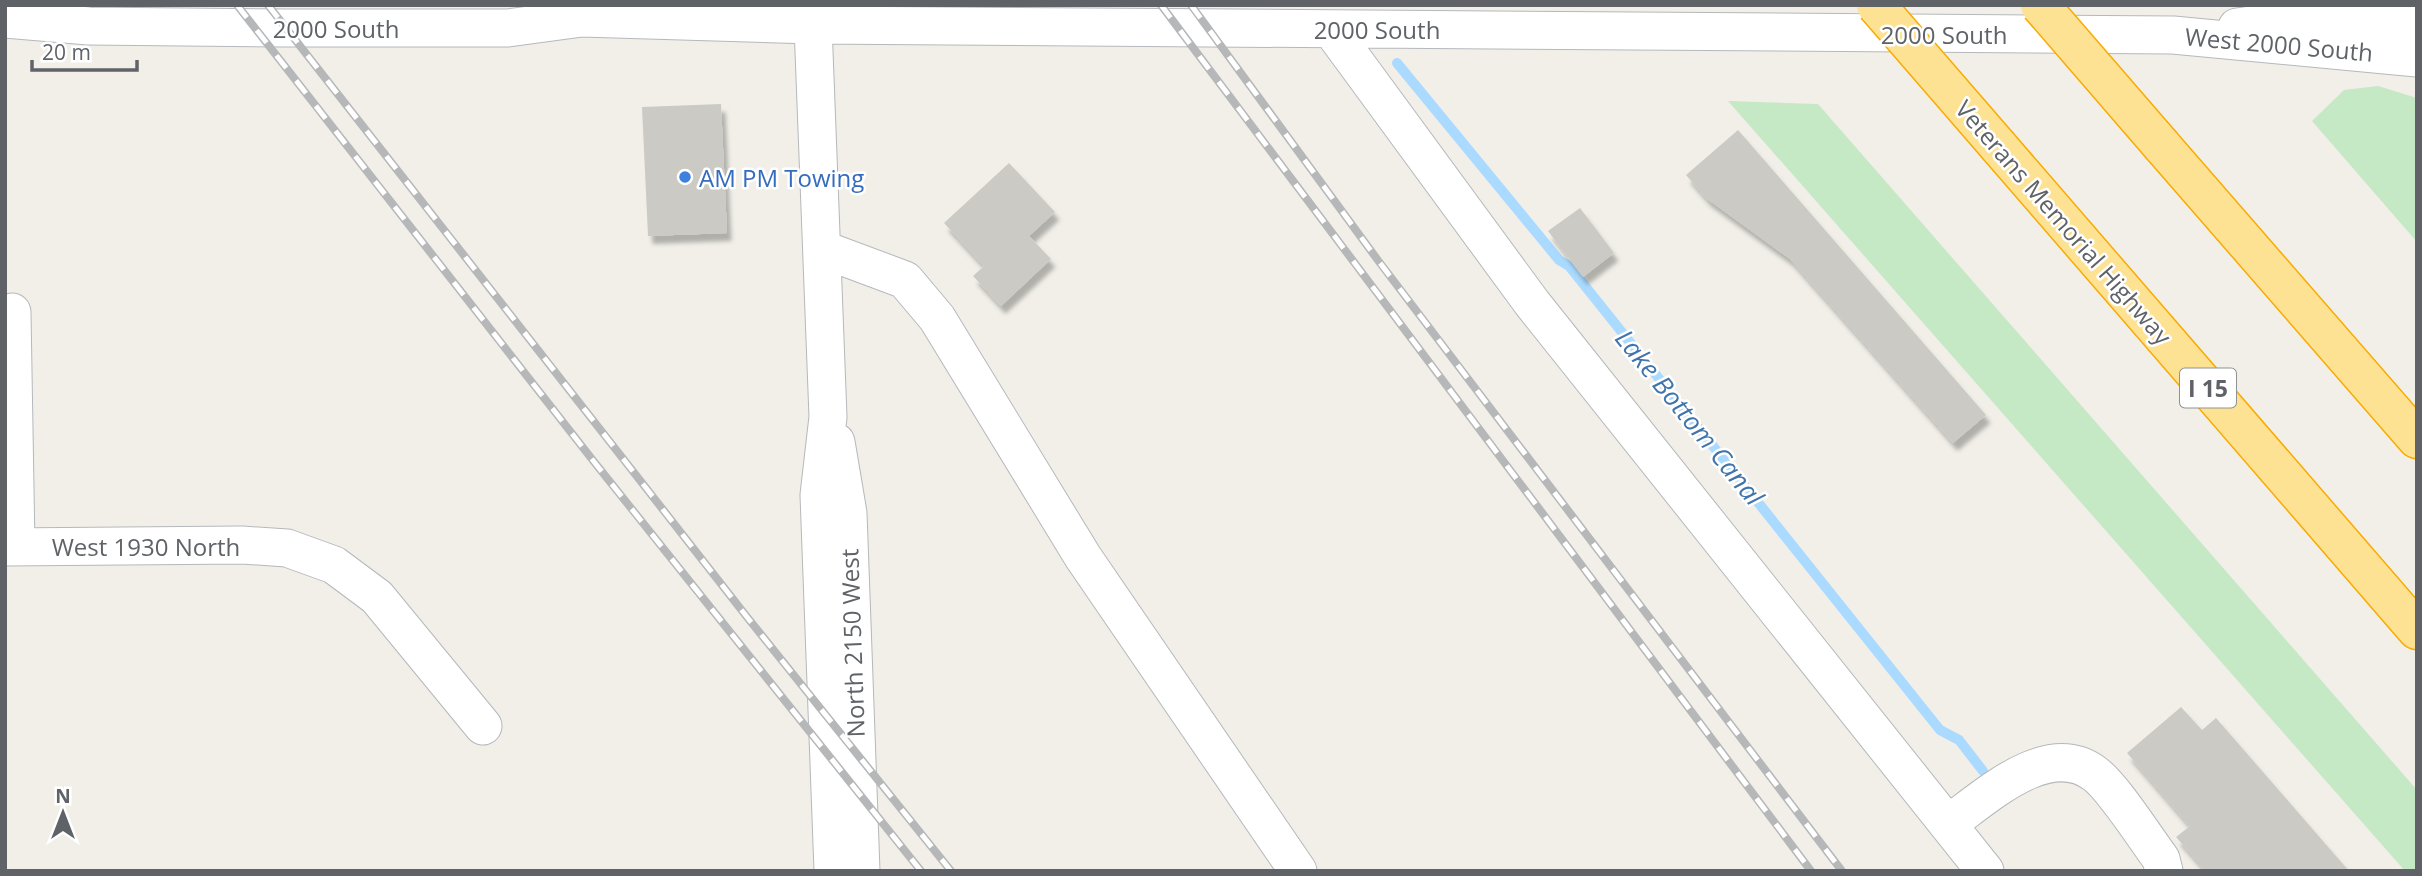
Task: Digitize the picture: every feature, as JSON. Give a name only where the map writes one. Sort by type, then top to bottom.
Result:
[{"type":"highway","name":"Veterans Memorial Highway","points":[[1875,5],[2417,630]]},
{"type":"highway","points":[[2040,5],[2417,439]]},
{"type":"street","name":"2000 South","points":[[516,5],[582,18]]},
{"type":"street","name":"2000 South","points":[[5,19],[89,26],[463,29],[508,28],[582,18],[718,14],[813,25],[1268,17],[1331,29],[2173,35]]},
{"type":"street","name":"West 2000 South","points":[[2173,35],[2314,16],[2371,18],[2417,25]]},
{"type":"street","name":"North 2150 West","points":[[813,25],[828,417],[819,495],[832,871]]},
{"type":"street","points":[[1331,29],[1532,303],[1985,871]]},
{"type":"street","name":"West 2000 South","points":[[2173,35],[2417,58]]},
{"type":"street","points":[[822,249],[905,280],[937,318],[1083,556],[1298,871]]},
{"type":"street","points":[[11,547],[12,312]]},
{"type":"street","name":"North 2150 West","points":[[828,417],[838,449],[848,513],[861,871]]},
{"type":"street","name":"West 1930 North","points":[[11,547],[242,545],[287,548],[334,565],[377,597],[483,726]]},
{"type":"street","points":[[1948,824],[2020,774],[2075,761],[2097,775],[2161,859],[2164,871]]},
{"type":"green space","points":[[2378,86],[2417,98],[2417,242],[2312,121],[2344,90]]},
{"type":"green space","points":[[1728,101],[1818,104],[2417,790],[2417,871],[2405,871]]},
{"type":"building","name":"AM PM Towing","points":[[721,104],[727,233],[648,236],[642,107]]},
{"type":"building","points":[[1738,130],[1986,415],[1953,443],[1790,259],[1706,198],[1686,175]]},
{"type":"building","points":[[1009,163],[1055,212],[1029,236],[1051,259],[1001,306],[973,276],[984,266],[944,223]]},
{"type":"building","points":[[1580,208],[1614,253],[1583,277],[1548,231]]},
{"type":"building","points":[[2181,707],[2202,730],[2216,718],[2349,871],[2206,871],[2176,837],[2190,826],[2127,753]]},
{"type":"waterway","name":"Lake Bottom Canal","points":[[1397,63],[1559,260],[1569,266],[1940,730],[1959,740],[1983,771]]},
{"type":"railway","points":[[237,5],[595,463],[921,871]]},
{"type":"railway","points":[[268,5],[747,617],[951,871]]},
{"type":"railway","points":[[1161,5],[1811,871]]},
{"type":"railway","points":[[1191,5],[1377,259],[1842,871]]},
{"type":"place","name":"AM PM Towing","points":[[685,177]]}]
